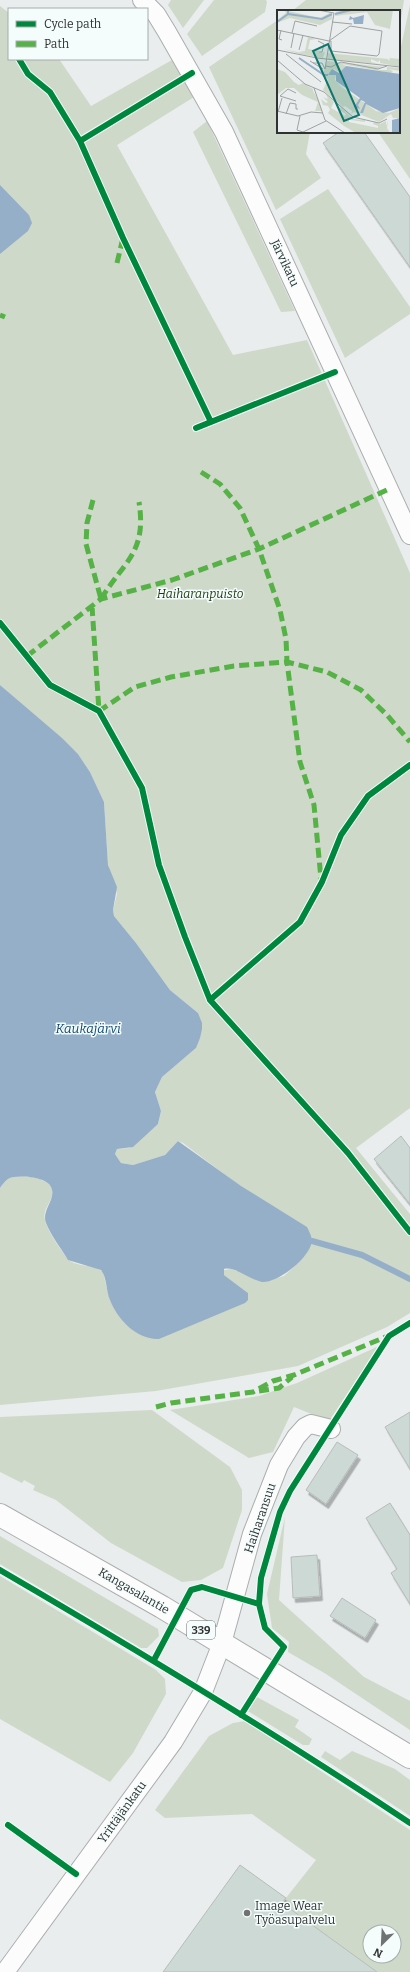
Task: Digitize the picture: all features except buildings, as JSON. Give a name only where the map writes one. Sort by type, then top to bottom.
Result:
[{"type":"main road","name":"Kangasalantie","points":[[0,1515],[222,1643],[410,1757]]},
{"type":"street","name":"Järvikatu","points":[[142,0],[156,14],[224,132],[410,535]]},
{"type":"street","name":"Haiharansuu","points":[[222,1643],[252,1534],[279,1465],[296,1437],[305,1427],[312,1424],[331,1429]]},
{"type":"street","name":"Yrittäjänkatu","points":[[5,1972],[173,1742],[203,1692],[222,1643]]},
{"type":"green space","points":[[171,0],[204,0],[183,28],[168,5]]},
{"type":"green space","points":[[214,0],[266,0],[267,2],[265,12],[202,56],[187,34]]},
{"type":"green space","points":[[306,0],[404,0],[400,26],[400,10],[293,10]]},
{"type":"green space","points":[[410,5],[410,179],[379,133],[400,133],[400,51]]},
{"type":"green space","name":"Haiharanpuisto","points":[[0,6],[8,12],[8,60],[60,60],[91,106],[172,60],[194,97],[117,145],[233,355],[307,340],[410,573],[410,1108],[356,1148],[410,1214],[410,1313],[387,1327],[298,1366],[156,1391],[0,1405],[0,1188],[8,1179],[18,1176],[32,1177],[50,1185],[52,1195],[45,1212],[45,1217],[48,1229],[56,1242],[70,1261],[94,1267],[103,1272],[112,1303],[120,1318],[146,1337],[248,1293],[224,1275],[224,1270],[231,1269],[268,1281],[284,1276],[297,1264],[308,1250],[240,1186],[183,1143],[178,1141],[165,1155],[133,1165],[121,1163],[115,1154],[117,1149],[129,1148],[158,1124],[161,1111],[155,1092],[162,1077],[196,1048],[198,1013],[170,990],[136,943],[114,916],[113,910],[117,894],[108,865],[104,802],[90,772],[78,754],[0,685]]},
{"type":"green space","points":[[277,21],[277,133],[310,133],[306,154],[321,178],[276,210],[209,67]]},
{"type":"green space","points":[[207,121],[295,311],[281,312],[193,132]]},
{"type":"green space","points":[[328,189],[410,307],[410,314],[345,358],[280,219]]},
{"type":"green space","points":[[379,1346],[329,1421],[294,1407],[273,1452],[249,1458],[170,1410],[259,1396],[297,1383]]},
{"type":"green space","points":[[152,1410],[230,1467],[242,1490],[242,1510],[223,1568],[201,1580],[182,1582],[111,1543],[56,1500],[33,1490],[35,1486],[24,1480],[22,1483],[0,1472],[0,1417]]},
{"type":"green space","points":[[285,1517],[279,1600],[364,1677],[410,1701],[410,1730],[326,1674],[288,1652],[289,1642],[272,1628],[267,1594]]},
{"type":"green space","points":[[0,1536],[158,1629],[159,1636],[147,1648],[141,1648],[0,1564]]},
{"type":"green space","points":[[0,1576],[156,1670],[165,1679],[166,1694],[133,1753],[110,1782],[0,1719]]},
{"type":"green space","points":[[257,1697],[299,1720],[295,1727],[312,1739],[309,1745],[303,1745],[248,1711]]},
{"type":"green space","points":[[245,1721],[410,1830],[410,1972],[377,1972],[366,1964],[402,1964],[402,1924],[362,1924],[362,1961],[282,1903],[316,1860],[252,1814],[165,1818],[155,1810],[209,1736],[233,1723]]},
{"type":"green space","points":[[325,1751],[340,1760],[352,1751],[395,1769],[410,1780],[410,1816],[321,1757]]},
{"type":"water","points":[[0,185],[29,215],[32,223],[28,231],[0,254]]},
{"type":"water","name":"Kaukajärvi","points":[[0,685],[62,738],[78,754],[90,772],[104,802],[108,865],[117,887],[113,910],[114,916],[136,943],[170,990],[198,1013],[202,1023],[200,1038],[196,1048],[162,1077],[155,1092],[161,1111],[158,1124],[133,1147],[117,1149],[115,1154],[121,1163],[133,1165],[165,1155],[178,1141],[241,1186],[307,1227],[312,1238],[310,1248],[300,1262],[284,1274],[269,1281],[257,1281],[233,1269],[224,1269],[224,1275],[248,1293],[248,1300],[245,1303],[159,1339],[143,1336],[123,1321],[113,1307],[101,1270],[68,1260],[46,1223],[45,1218],[52,1196],[51,1187],[48,1184],[44,1181],[31,1177],[12,1177],[8,1179],[0,1188]]},
{"type":"waterway","points":[[312,1241],[362,1255],[410,1279]]},
{"type":"marked path","points":[[117,263],[123,238]]},
{"type":"marked path","points":[[0,315],[5,317]]},
{"type":"marked path","points":[[201,472],[220,484],[240,508],[259,549],[280,610],[286,639],[287,662],[300,762],[314,805],[321,879]]},
{"type":"marked path","points":[[27,656],[101,599],[172,580],[259,549],[389,489]]},
{"type":"marked path","points":[[93,500],[87,523],[86,544],[101,599]]},
{"type":"marked path","points":[[101,599],[132,555],[137,545],[141,519],[139,502]]},
{"type":"marked path","points":[[92,606],[99,711],[135,687],[171,677],[234,666],[287,662],[327,672],[361,690],[387,715],[410,742]]},
{"type":"marked path","points":[[156,1407],[171,1403],[253,1392],[273,1381],[294,1375],[388,1336]]},
{"type":"marked path","points":[[259,1391],[279,1388],[292,1377]]},
{"type":"cycle path","points":[[20,60],[28,74],[50,92],[80,141],[123,238],[211,422]]},
{"type":"cycle path","points":[[80,141],[192,73]]},
{"type":"cycle path","points":[[196,428],[335,372]]},
{"type":"cycle path","points":[[0,623],[50,685],[99,711],[142,788],[159,865],[210,1000],[348,1153],[410,1232]]},
{"type":"cycle path","points":[[210,1000],[300,922],[322,882],[341,835],[368,796],[410,765]]},
{"type":"cycle path","points":[[241,1715],[284,1647],[265,1628],[259,1604],[261,1578],[280,1512],[290,1491],[389,1336],[410,1323]]},
{"type":"cycle path","points":[[0,1570],[207,1694],[309,1757],[410,1823]]},
{"type":"cycle path","points":[[154,1660],[191,1590],[202,1587],[259,1604]]},
{"type":"cycle path","points":[[8,1825],[76,1874]]},
{"type":"place","name":"Image Wear Työasupalvelu","points":[[247,1913]]}]
